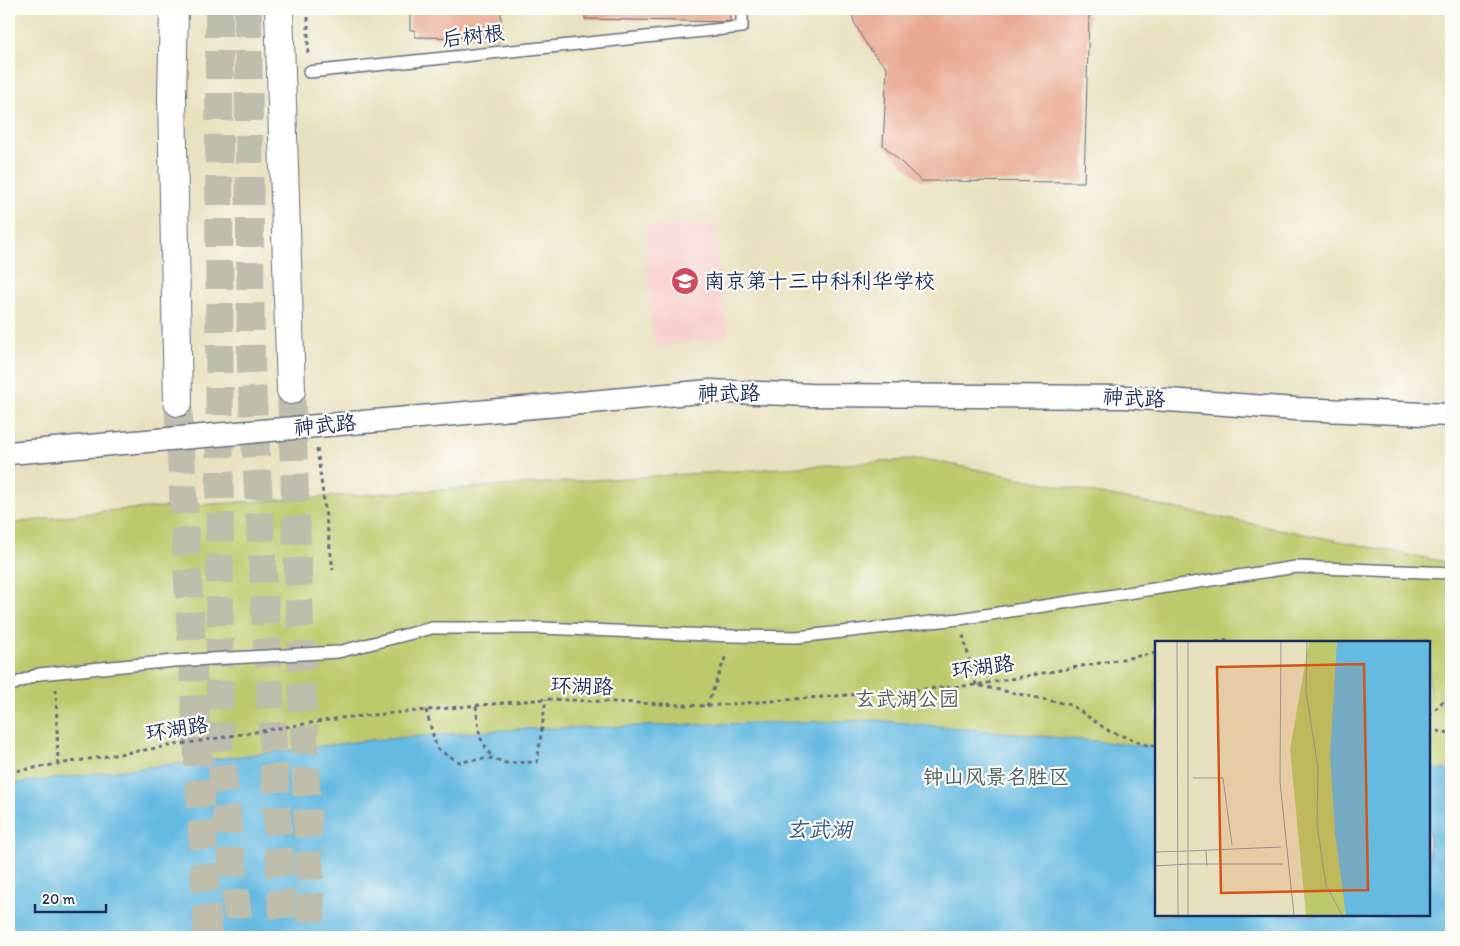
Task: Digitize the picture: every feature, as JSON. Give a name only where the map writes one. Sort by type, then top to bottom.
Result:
[{"type":"highway","points":[[174,9],[172,96],[178,402]]},
{"type":"highway","points":[[279,9],[291,390]]},
{"type":"street","name":"神武路","points":[[9,453],[710,391],[810,395],[1125,397],[1296,409],[1451,415]]},
{"type":"lane","name":"后树根","points":[[309,72],[742,27],[742,9]]},
{"type":"lane","points":[[9,686],[40,674],[174,661],[338,652],[432,628],[542,628],[797,637],[959,619],[1296,567],[1451,573]]},
{"type":"path","points":[[316,442],[333,570]]},
{"type":"path","points":[[959,619],[976,685],[1071,705],[1109,731],[1150,746],[1155,745]]},
{"type":"path","points":[[708,706],[733,636]]},
{"type":"path","name":"环湖路","points":[[9,772],[341,718],[546,699],[708,706],[976,685],[1155,653]]},
{"type":"path","points":[[56,673],[58,764]]},
{"type":"path","points":[[1430,714],[1451,694]]},
{"type":"path","points":[[426,710],[437,749],[459,762],[492,758],[506,763],[537,762],[546,699]]},
{"type":"path","points":[[476,706],[480,737],[492,758]]},
{"type":"path","points":[[1430,730],[1451,733]]},
{"type":"shaded area","name":"南京第十三中科利华学校","points":[[713,224],[729,336],[653,347],[645,225]]},
{"type":"green space","name":"玄武湖公园","points":[[924,459],[1451,563],[1451,937],[9,937],[9,524],[103,511]]},
{"type":"water","name":"玄武湖","points":[[875,720],[1155,747],[1155,916],[1430,916],[1430,769],[1451,770],[1451,937],[9,937],[9,784],[371,740],[517,729]]},
{"type":"building","points":[[410,9],[501,9],[501,38],[415,37],[415,30],[410,30]]},
{"type":"building","points":[[585,9],[730,9],[730,22],[585,19]]},
{"type":"building","points":[[851,9],[1083,9],[1089,16],[1084,182],[921,181],[883,145],[887,67],[875,56],[863,39],[854,22]]},
{"type":"tunnel","points":[[219,9],[220,748],[240,937]]},
{"type":"tunnel","points":[[248,9],[251,368],[284,937]]},
{"type":"tunnel","points":[[291,390],[312,937]]},
{"type":"tunnel","points":[[178,402],[208,937]]},
{"type":"place","name":"南京第十三中科利华学校","points":[[685,281]]},
{"type":"park label","name":"钟山风景名胜区","points":[[996,777]]}]
